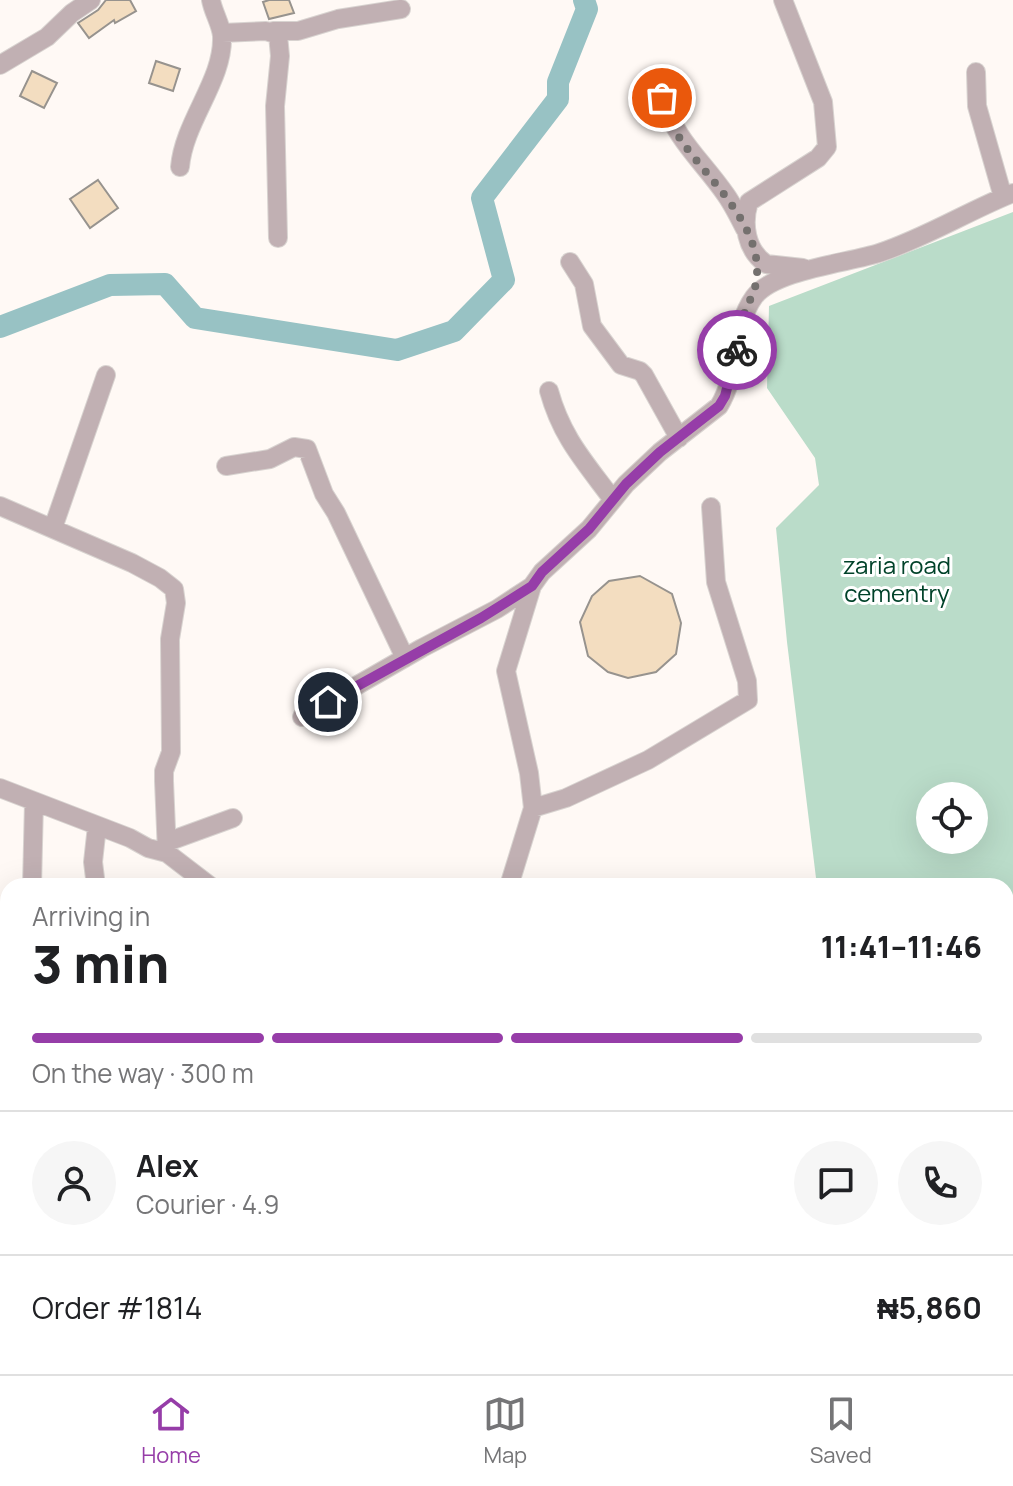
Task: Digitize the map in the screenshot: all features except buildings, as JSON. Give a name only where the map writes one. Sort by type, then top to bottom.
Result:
[{"type":"street","points":[[0,65],[47,37],[91,0]]},
{"type":"street","points":[[180,167],[188,130],[218,64],[222,33],[211,0]]},
{"type":"street","points":[[745,229],[749,202],[818,158],[829,140],[823,102],[783,0]]},
{"type":"street","points":[[222,33],[298,31],[338,19],[401,9]]},
{"type":"street","points":[[273,31],[280,42],[275,106],[278,238]]},
{"type":"street","points":[[746,309],[757,292],[796,273],[879,253],[1008,195],[977,106],[976,72]]},
{"type":"street","points":[[511,878],[533,808],[527,761],[506,671],[532,586],[542,572],[589,529],[626,484],[719,406],[725,396],[737,353],[741,321],[755,291],[758,271],[745,229],[727,196],[682,142],[662,98]]},
{"type":"street","points":[[752,248],[766,264],[818,268]]},
{"type":"street","points":[[570,262],[584,284],[592,326],[621,365],[644,375],[679,438]]},
{"type":"street","points":[[53,528],[106,375]]},
{"type":"street","points":[[549,391],[557,420],[613,500]]},
{"type":"street","points":[[226,466],[270,459],[294,447],[307,449],[324,494],[405,658]]},
{"type":"street","points":[[0,506],[146,570],[174,589],[176,603],[170,639],[171,752],[164,771],[167,848],[201,878]]},
{"type":"street","points":[[533,808],[566,798],[648,760],[748,700],[747,681],[716,582],[711,507]]},
{"type":"street","points":[[302,717],[497,609],[532,586]]},
{"type":"street","points":[[0,788],[130,838],[148,848],[167,848],[233,818]]},
{"type":"street","points":[[32,878],[34,802]]},
{"type":"street","points":[[95,878],[93,862],[97,826]]},
{"type":"green space","name":"zaria road cementry","points":[[1013,212],[1013,878],[816,878],[776,528],[819,485],[815,458],[767,388],[769,306]]},
{"type":"waterway","points":[[0,327],[110,285],[165,284],[195,318],[397,350],[454,331],[504,280],[482,198],[558,99],[558,82],[587,9],[584,0]]},
{"type":"way so far","points":[[662,98],[682,142],[727,196],[745,229],[757,264],[755,291],[741,321],[737,350]]},
{"type":"route","points":[[328,702],[497,609],[532,586],[542,572],[589,529],[626,484],[660,452],[719,406],[725,396],[737,350]]}]
